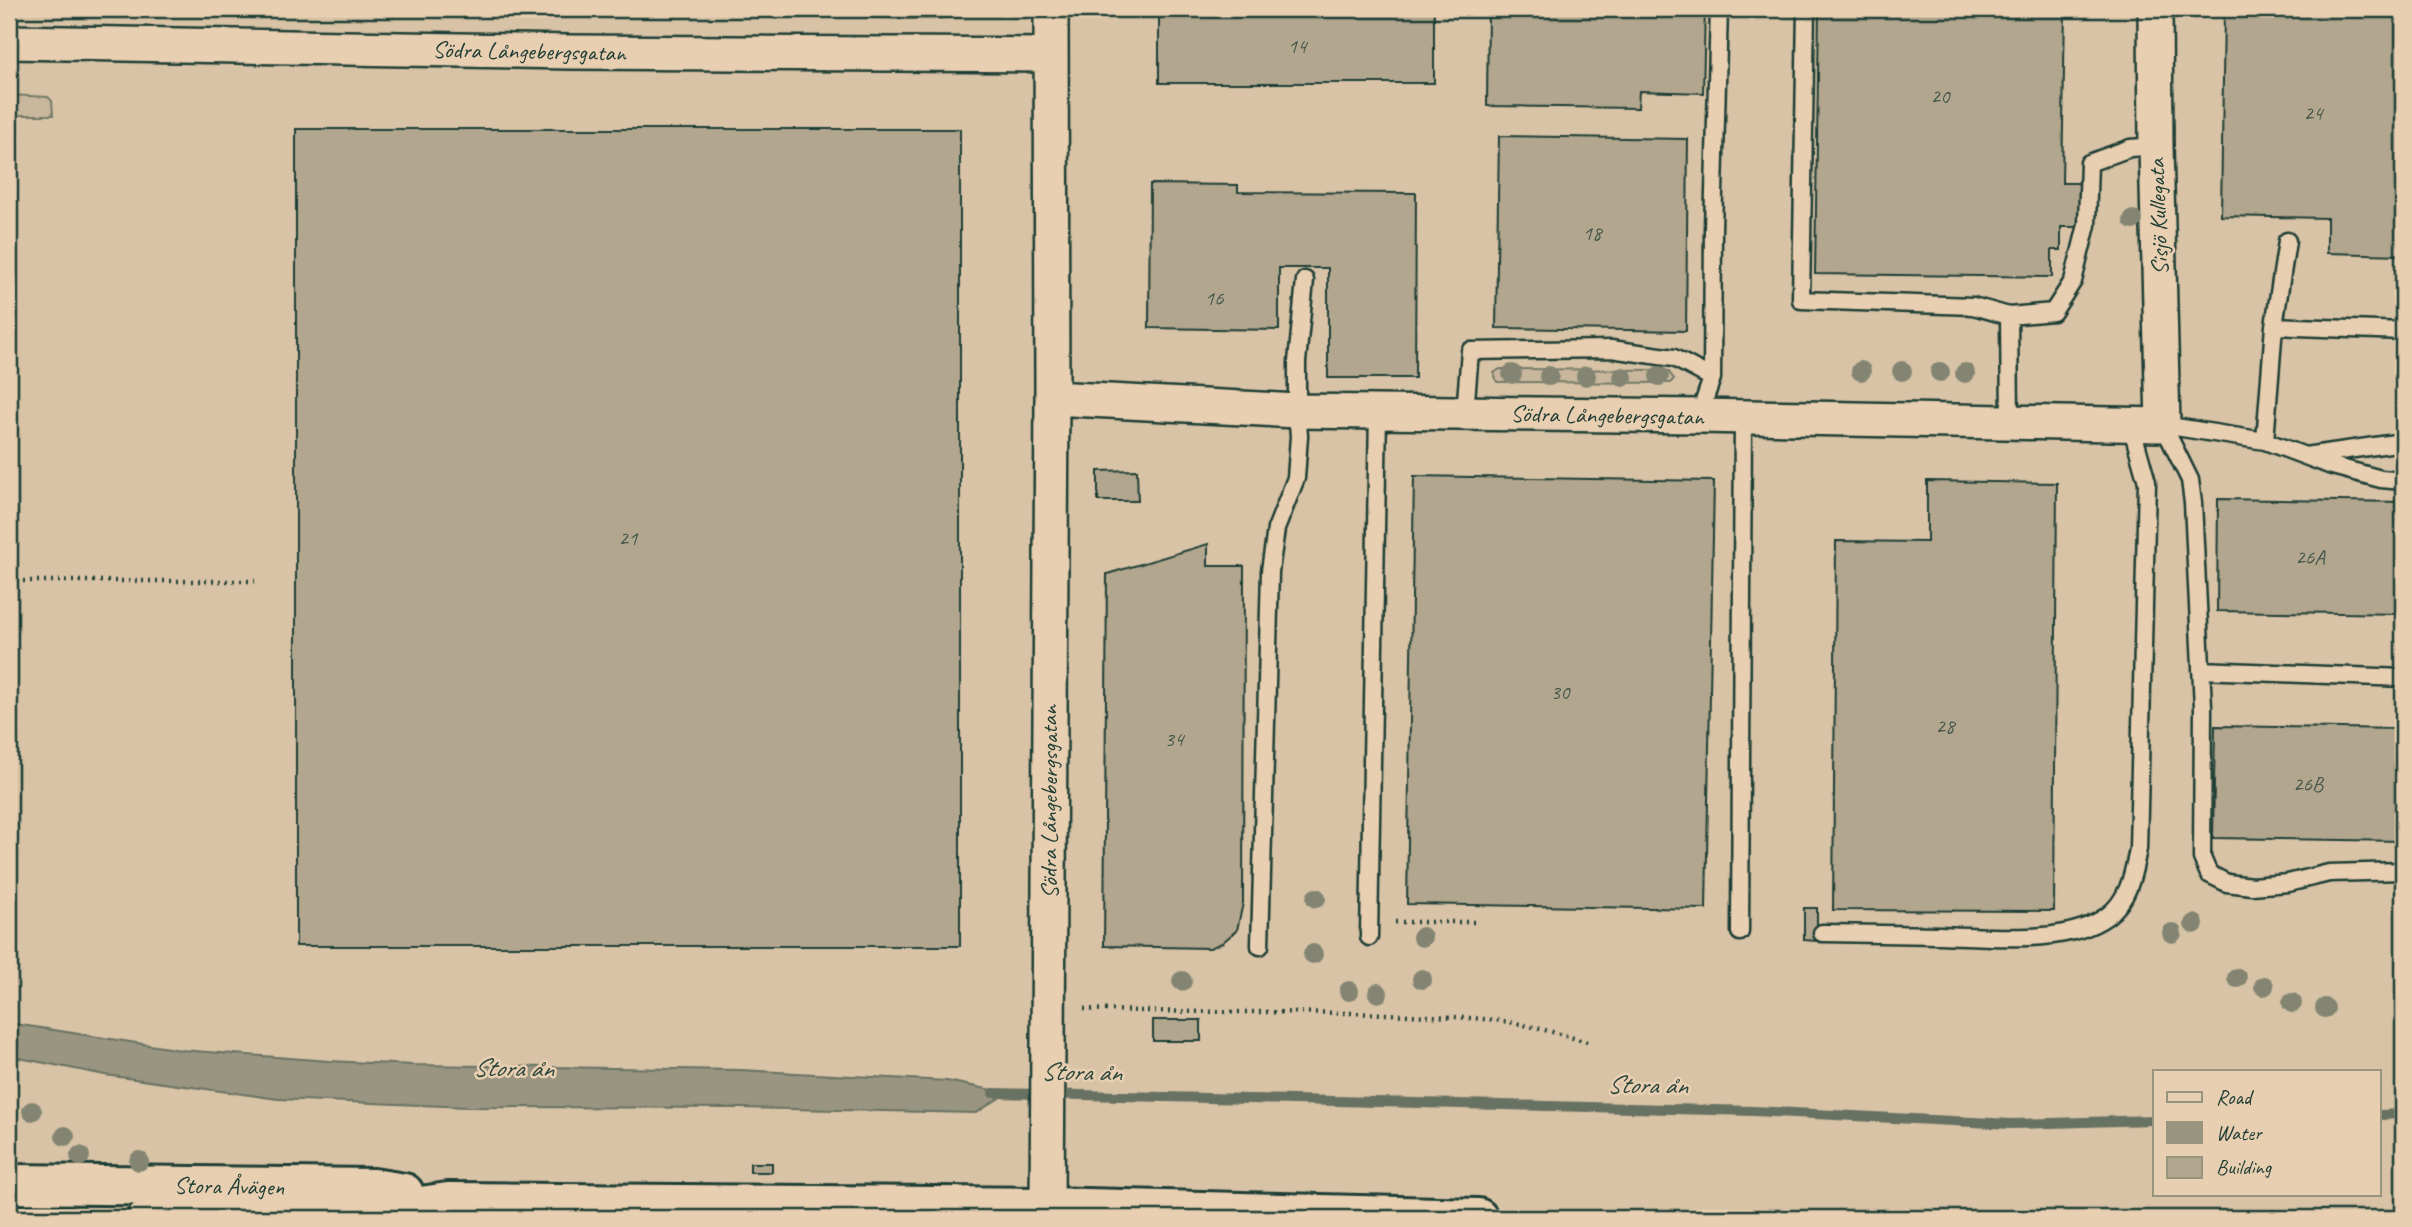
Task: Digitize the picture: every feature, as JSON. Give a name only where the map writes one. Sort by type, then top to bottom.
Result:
[{"type":"street","name":"Södra Långebergsgatan","points":[[1047,1207],[1052,398],[1051,9]]},
{"type":"street","name":"Sisjö Kullegata","points":[[2147,425],[2156,146],[2155,9]]},
{"type":"street","name":"Södra Långebergsgatan","points":[[9,42],[584,52],[1050,55]]},
{"type":"street","name":"Södra Långebergsgatan","points":[[1052,398],[1297,411],[2147,425]]},
{"type":"street","name":"Stora Åvägen","points":[[9,1184],[373,1188],[448,1210]]},
{"type":"street","name":"Stora Åvägen","points":[[148,1218],[448,1210],[1047,1207],[1478,1218]]},
{"type":"lane","points":[[1699,416],[1712,377],[1719,9]]},
{"type":"lane","points":[[1806,9],[1801,300],[1973,306],[2009,316],[2053,312],[2073,281],[2087,225],[2089,163],[2130,148],[2156,146]]},
{"type":"lane","points":[[2265,442],[2274,326],[2287,241]]},
{"type":"lane","points":[[1260,946],[1270,571],[1276,529],[1296,478],[1299,436],[1297,362],[1305,280]]},
{"type":"lane","points":[[2009,316],[2010,422]]},
{"type":"lane","points":[[2274,326],[2403,331]]},
{"type":"lane","points":[[1465,413],[1470,351],[1611,349],[1674,358],[1712,377]]},
{"type":"lane","points":[[1369,929],[1378,412]]},
{"type":"lane","points":[[1740,932],[1742,418]]},
{"type":"lane","points":[[2147,425],[2265,442],[2329,466],[2381,479],[2403,481]]},
{"type":"lane","points":[[2147,425],[2190,480],[2203,707],[2202,858],[2209,874],[2227,883],[2252,886],[2288,883],[2329,873],[2403,871]]},
{"type":"lane","points":[[1822,933],[2024,937],[2069,932],[2090,926],[2109,915],[2123,899],[2132,878],[2138,849],[2147,425]]},
{"type":"lane","points":[[2305,456],[2403,442]]},
{"type":"lane","points":[[2201,670],[2403,678]]},
{"type":"path","points":[[9,581],[255,581]]},
{"type":"path","points":[[1369,929],[1477,922]]},
{"type":"path","points":[[1048,1007],[1157,1012],[1343,1012],[1473,1018],[1513,1023],[1587,1042]]},
{"type":"shaded area","points":[[9,9],[2403,9],[2403,1218],[9,1218]]},
{"type":"shaded area","points":[[667,9],[815,9],[815,17]]},
{"type":"shaded area","points":[[865,9],[987,9],[942,18],[912,19],[866,17]]},
{"type":"shaded area","points":[[9,95],[48,97],[52,101],[53,115],[9,115]]},
{"type":"shaded area","points":[[1500,369],[1662,370],[1668,371],[1674,379],[1670,383],[1497,382],[1494,373]]},
{"type":"water","points":[[9,1023],[181,1050],[329,1061],[414,1065],[741,1070],[947,1081],[1007,1093],[976,1113],[741,1108],[467,1107],[278,1099],[105,1075],[9,1056]]},
{"type":"building","points":[[817,9],[837,9],[837,16],[817,16]]},
{"type":"building","points":[[1159,9],[1434,9],[1434,83],[1159,83]]},
{"type":"building","points":[[1488,9],[1705,9],[1703,93],[1639,91],[1638,108],[1487,106]]},
{"type":"building","points":[[1819,9],[2065,9],[2062,183],[2080,183],[2079,227],[2061,227],[2061,250],[2052,250],[2052,277],[1815,274]]},
{"type":"building","points":[[2224,9],[2403,9],[2403,255],[2327,253],[2327,218],[2221,216]]},
{"type":"building","points":[[296,129],[960,129],[960,946],[296,946]]},
{"type":"building","points":[[1499,136],[1688,139],[1686,331],[1496,328]]},
{"type":"building","points":[[1150,184],[1238,185],[1238,192],[1416,193],[1415,378],[1328,378],[1328,268],[1279,268],[1279,330],[1149,328]]},
{"type":"building","points":[[1137,470],[1138,501],[1098,501],[1098,471]]},
{"type":"building","points":[[1414,476],[1714,481],[1706,909],[1407,904]]},
{"type":"building","points":[[1927,481],[2057,483],[2054,911],[1833,910],[1836,541],[1927,542]]},
{"type":"building","points":[[2218,499],[2403,502],[2403,614],[2217,611]]},
{"type":"building","points":[[1208,544],[1208,566],[1244,566],[1243,903],[1237,930],[1222,943],[1210,948],[1104,946],[1107,574]]},
{"type":"building","points":[[2215,726],[2403,729],[2403,841],[2213,838]]},
{"type":"building","points":[[1804,908],[1817,908],[1817,941],[1804,940]]},
{"type":"building","points":[[1153,1020],[1201,1020],[1201,1041],[1153,1041]]},
{"type":"building","points":[[750,1163],[772,1163],[772,1172],[750,1172]]},
{"type":"waterway","name":"Stora ån","points":[[993,1093],[1754,1111],[2012,1124],[2153,1120]]},
{"type":"waterway","name":"Stora ån","points":[[2380,1115],[2403,1114]]}]
